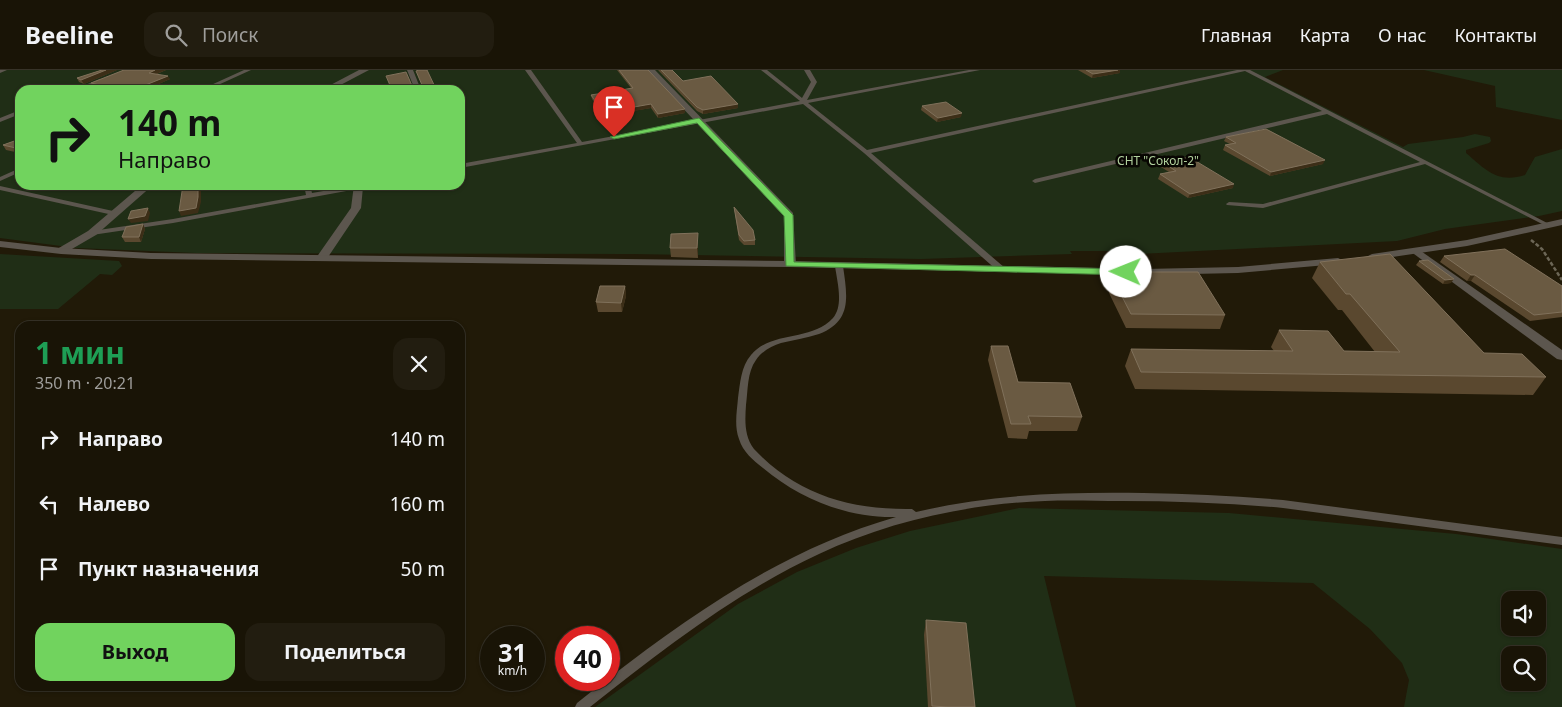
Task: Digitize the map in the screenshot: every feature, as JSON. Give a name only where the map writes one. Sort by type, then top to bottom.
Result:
[{"type":"street","points":[[335,85],[365,70]]},
{"type":"street","points":[[651,70],[789,215],[790,264]]},
{"type":"street","points":[[61,251],[92,233],[142,190]]},
{"type":"street","points":[[322,258],[356,208],[362,190]]},
{"type":"street","points":[[1364,258],[1418,252],[1562,222]]},
{"type":"street","points":[[0,244],[61,251],[151,256],[790,264],[1144,272],[1238,270],[1346,260]]},
{"type":"street","points":[[1418,252],[1562,356]]},
{"type":"lane","points":[[0,71],[4,70]]},
{"type":"lane","points":[[214,85],[248,70]]},
{"type":"lane","points":[[410,70],[416,85]]},
{"type":"lane","points":[[528,70],[580,143]]},
{"type":"lane","points":[[764,70],[866,152],[1002,270]]},
{"type":"lane","points":[[804,102],[814,82],[807,70]]},
{"type":"lane","points":[[465,165],[976,70]]},
{"type":"lane","points":[[866,152],[1245,70],[1548,225]]},
{"type":"lane","points":[[89,85],[110,77]]},
{"type":"lane","points":[[1035,181],[1326,112]]},
{"type":"lane","points":[[0,120],[15,114]]},
{"type":"lane","points":[[1229,204],[1263,206],[1426,162]]},
{"type":"lane","points":[[0,179],[15,172]]},
{"type":"lane","points":[[0,188],[113,213]]},
{"type":"lane","points":[[308,190],[310,195]]},
{"type":"lane","points":[[92,233],[173,222],[339,190]]},
{"type":"lane","points":[[839,266],[843,301],[841,312],[834,322],[821,330],[762,348],[748,364],[740,415],[746,446],[778,476],[802,492],[822,500],[848,508],[876,512],[938,511]]},
{"type":"lane","points":[[581,707],[686,627],[773,572],[853,535],[894,521],[938,511],[1016,499],[1062,496],[1238,500],[1283,504],[1562,541]]},
{"type":"path","points":[[1521,232],[1542,249],[1555,272],[1562,280]]},
{"type":"green space","name":"СНТ \"Сокол-2\"","points":[[0,70],[1283,70],[1265,77],[1403,147],[1408,144],[1475,134],[1490,137],[1491,141],[1489,143],[1466,150],[1466,153],[1486,169],[1499,176],[1507,178],[1525,175],[1535,157],[1562,149],[1562,211],[1445,229],[1397,241],[1139,254],[1114,251],[1070,251],[1072,254],[921,259],[633,254],[196,253],[76,248],[0,238]]},
{"type":"green space","points":[[1424,70],[1562,70],[1562,120],[1496,107],[1495,86]]},
{"type":"green space","points":[[0,254],[119,261],[122,266],[112,275],[100,274],[58,309],[0,309]]},
{"type":"green space","points":[[1019,508],[1229,513],[1456,534],[1562,549],[1562,707],[1404,707],[1409,680],[1402,663],[1370,629],[1313,583],[1044,576],[1076,707],[595,707],[617,691],[620,691],[620,689],[738,604],[797,572],[856,548],[910,531]]},
{"type":"building","points":[[106,70],[81,80],[77,78]]},
{"type":"building","points":[[124,70],[155,70],[149,73],[168,76],[146,85],[99,85],[91,83]]},
{"type":"building","points":[[427,70],[434,85],[422,85],[416,71]]},
{"type":"building","points":[[619,70],[648,70],[685,109],[658,114],[651,104],[617,110],[626,121],[610,124],[595,105],[598,105],[591,95],[633,88]]},
{"type":"building","points":[[661,70],[672,70],[683,81],[711,76],[738,104],[703,110],[697,107]]},
{"type":"building","points":[[1086,70],[1118,70],[1093,74]]},
{"type":"building","points":[[406,72],[412,85],[390,85],[386,76]]},
{"type":"building","points":[[946,102],[962,113],[938,118],[922,106]]},
{"type":"building","points":[[1266,129],[1325,160],[1271,172],[1225,145],[1236,143],[1226,137]]},
{"type":"building","points":[[15,141],[15,148],[3,145]]},
{"type":"building","points":[[1189,157],[1234,184],[1190,194],[1160,174],[1176,171],[1162,162]]},
{"type":"building","points":[[182,190],[198,190],[196,208],[179,211]]},
{"type":"building","points":[[734,207],[753,230],[755,240],[744,241],[739,235]]},
{"type":"building","points":[[148,208],[145,216],[128,219],[131,211]]},
{"type":"building","points":[[143,224],[139,237],[122,237],[126,227]]},
{"type":"building","points":[[698,233],[697,248],[670,248],[671,234]]},
{"type":"building","points":[[1505,249],[1562,286],[1562,312],[1534,315],[1444,256]]},
{"type":"building","points":[[1390,254],[1484,353],[1522,354],[1546,377],[1141,372],[1131,349],[1293,351],[1279,330],[1328,331],[1344,351],[1400,352],[1350,294],[1346,294],[1320,262]]},
{"type":"building","points":[[1428,260],[1454,279],[1445,280],[1419,261]]},
{"type":"building","points":[[1143,272],[1198,272],[1225,315],[1131,314],[1113,279],[1147,279]]},
{"type":"building","points":[[600,286],[625,286],[621,303],[596,302]]},
{"type":"building","points":[[991,346],[1008,346],[1018,382],[1070,383],[1082,417],[1028,416],[1031,424],[1011,424]]},
{"type":"building","points":[[926,620],[966,623],[975,707],[932,706]]},
{"type":"route","points":[[614,137],[699,120],[789,215],[790,264],[1126,272]]}]
